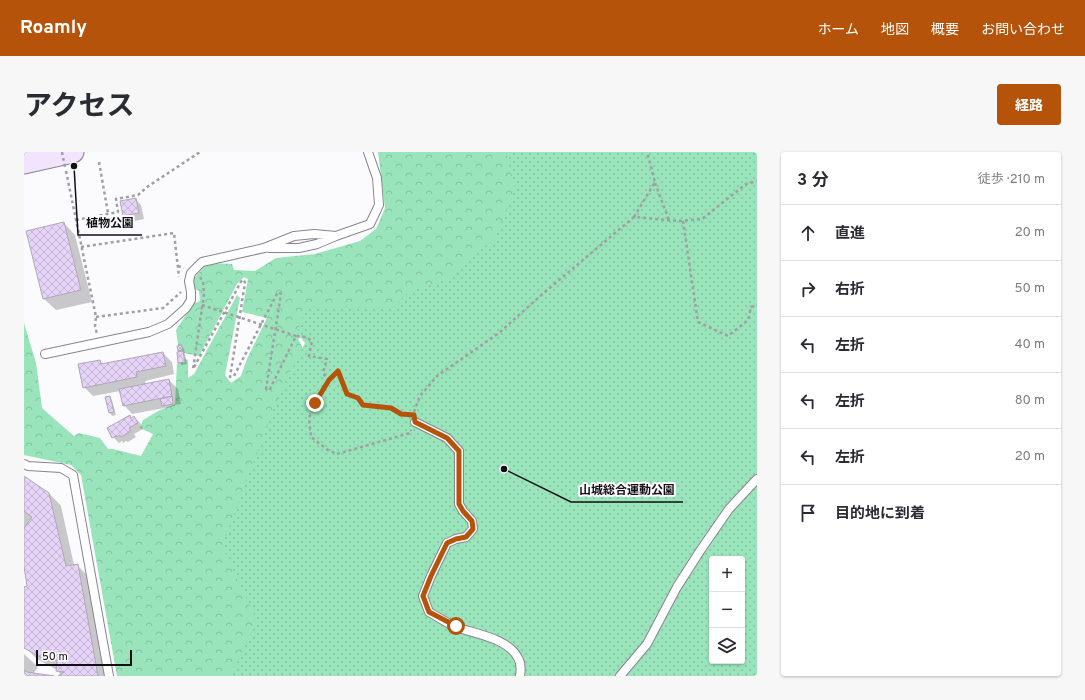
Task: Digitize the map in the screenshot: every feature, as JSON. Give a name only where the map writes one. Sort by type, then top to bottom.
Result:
[{"type":"street","points":[[24,163],[69,160]]},
{"type":"lane","points":[[264,248],[299,248],[317,244],[370,224],[379,205],[377,178],[368,152]]},
{"type":"lane","points":[[45,354],[149,332],[168,324],[186,308],[191,300],[189,281],[191,273],[202,262],[264,248],[294,236],[314,234],[336,236]]},
{"type":"lane","points":[[415,422],[447,438],[459,451],[459,504],[472,521],[473,529],[466,537],[447,543],[423,596],[429,612],[456,626],[492,638],[510,648],[519,658],[521,669],[520,676]]},
{"type":"lane","points":[[24,464],[28,466],[61,468],[73,475],[109,676]]},
{"type":"lane","points":[[620,676],[647,644],[677,587],[729,509],[757,479]]},
{"type":"path","points":[[62,152],[69,160],[76,220],[96,317],[95,326],[99,342]]},
{"type":"path","points":[[76,220],[118,212],[116,199],[138,195],[200,152]]},
{"type":"path","points":[[647,152],[655,182],[669,220]]},
{"type":"path","points":[[98,162],[108,214]]},
{"type":"path","points":[[634,217],[683,221],[702,219],[746,184],[757,181]]},
{"type":"path","points":[[415,422],[410,433],[337,454],[328,450],[311,436],[309,418],[315,403],[329,380],[338,371],[347,394],[358,398],[363,405],[391,408],[401,414],[414,415],[420,396],[437,376],[499,333],[539,296],[634,217],[655,182]]},
{"type":"path","points":[[683,221],[698,322],[728,336],[748,320],[751,307],[757,305]]},
{"type":"path","points":[[82,247],[174,233],[179,279]]},
{"type":"path","points":[[197,273],[203,282],[204,294],[193,369],[242,280],[244,280],[245,283],[230,377],[234,376],[278,292],[281,294],[266,389],[270,389],[296,336]]},
{"type":"path","points":[[96,317],[163,308],[181,291]]},
{"type":"path","points":[[198,303],[296,336],[306,337],[312,341],[309,356],[327,359],[323,373],[329,380]]},
{"type":"green space","points":[[378,152],[621,152],[596,245],[306,335],[298,339],[305,352],[718,235],[757,676],[117,676],[81,475],[71,465],[24,455],[24,323],[36,363],[42,408],[74,436],[79,433],[100,438],[108,449],[141,456],[153,434],[140,428],[143,420],[160,410],[175,404],[177,364],[183,358],[188,360],[188,378],[194,374],[237,295],[240,298],[225,375],[231,383],[241,376],[247,359],[267,318],[242,312],[248,279],[244,277],[237,284],[199,356],[179,352],[176,330],[193,304],[200,301],[199,291],[193,288],[193,279],[208,263],[232,264],[234,270],[255,271],[276,258],[315,254],[360,241],[376,229],[385,208]]},
{"type":"green space","points":[[506,152],[757,152],[757,676],[230,676],[257,621],[222,546],[280,392],[305,343],[297,333],[304,313],[310,306],[328,309],[344,306],[367,309],[394,307],[408,292],[452,278],[470,258],[494,240],[515,189]]},
{"type":"building","points":[[136,198],[139,213],[123,216],[120,201]]},
{"type":"building","points":[[64,222],[81,290],[43,299],[26,231]]},
{"type":"building","points":[[182,345],[182,350],[178,351],[177,346]]},
{"type":"building","points":[[183,351],[185,362],[178,363],[177,352]]},
{"type":"building","points":[[163,352],[166,366],[136,372],[137,377],[83,388],[78,364],[100,360],[101,364]]},
{"type":"building","points":[[169,379],[172,396],[123,406],[119,389]]},
{"type":"building","points":[[110,396],[114,412],[109,413],[105,397]]},
{"type":"building","points":[[172,396],[173,404],[162,406],[160,399]]},
{"type":"building","points":[[130,415],[131,418],[134,416],[138,423],[129,428],[131,431],[121,437],[120,435],[112,438],[107,428]]},
{"type":"building","points":[[24,476],[49,493],[66,566],[78,564],[98,676],[58,676],[64,672],[56,671],[57,660],[42,658],[24,648],[24,587],[27,586],[24,567],[24,528],[32,517],[24,511]]},
{"type":"building","points":[[24,670],[27,672],[54,676],[24,676]]},
{"type":"place","name":"植物公園","points":[[74,166]]},
{"type":"place","name":"山城総合運動公園","points":[[504,469]]},
{"type":"route","points":[[315,403],[329,380],[338,371],[347,394],[358,398],[363,405],[391,408],[401,414],[414,415],[415,422],[447,438],[459,451],[459,504],[472,521],[473,529],[466,537],[447,543],[423,596],[429,612],[456,626]]}]
